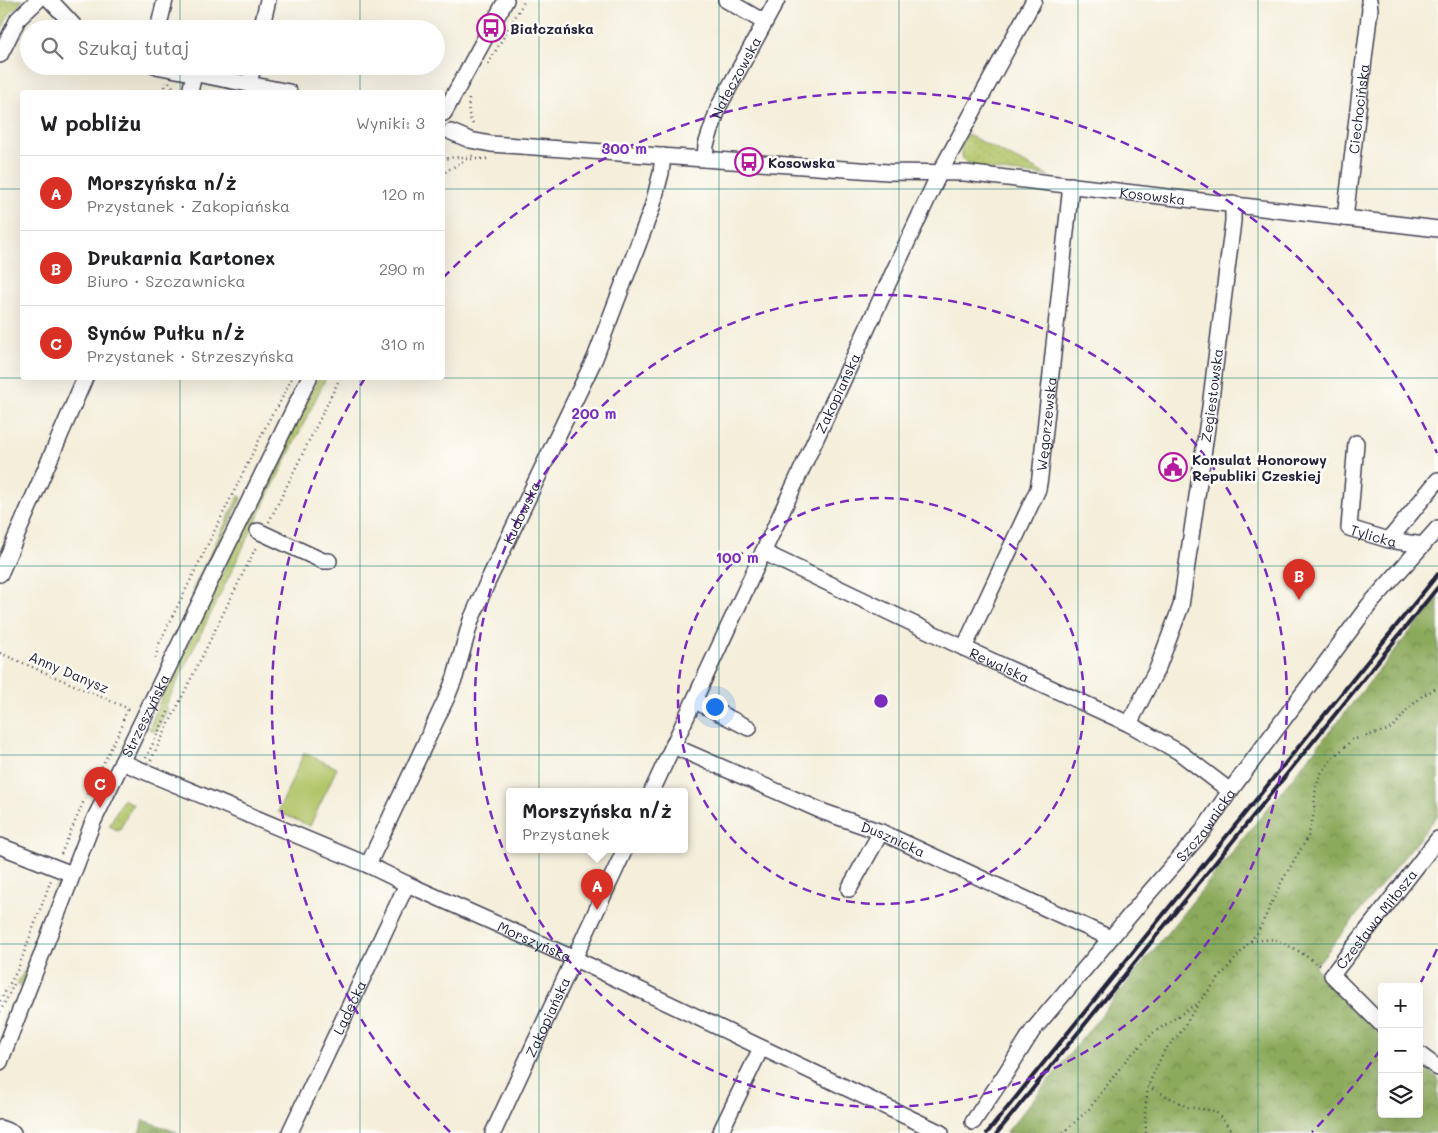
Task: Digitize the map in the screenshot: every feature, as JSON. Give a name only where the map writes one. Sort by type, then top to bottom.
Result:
[{"type":"street","points":[[0,55],[18,19],[48,0],[68,20]]},
{"type":"street","points":[[160,20],[165,0]]},
{"type":"street","points":[[263,20],[268,0]]},
{"type":"street","points":[[445,108],[506,0]]},
{"type":"street","points":[[726,0],[764,22]]},
{"type":"street","name":"Nałęczowska","points":[[704,159],[706,145],[719,106],[777,0]]},
{"type":"street","name":"Zakopiańska","points":[[653,788],[939,174],[1034,0]]},
{"type":"street","name":"Ciechocińska","points":[[1345,218],[1370,9],[1369,0]]},
{"type":"street","points":[[190,90],[194,75]]},
{"type":"street","points":[[199,75],[278,90]]},
{"type":"street","points":[[249,85],[251,75]]},
{"type":"street","points":[[445,115],[450,121],[447,137]]},
{"type":"street","name":"Kosowska","points":[[447,137],[463,138],[480,143],[888,172],[965,173],[1072,184],[1438,229]]},
{"type":"street","name":"Kudowska","points":[[368,864],[447,697],[455,677],[471,620],[488,580],[595,358],[652,208],[661,173],[663,156]]},
{"type":"street","name":"Węgorzewska","points":[[964,648],[1038,489],[1072,184]]},
{"type":"street","name":"Żegiestowska","points":[[1129,724],[1158,667],[1181,606],[1210,407],[1233,221],[1233,204]]},
{"type":"street","points":[[0,574],[84,380]]},
{"type":"street","name":"Strzeszyńska","points":[[0,1062],[93,822],[154,693],[308,380]]},
{"type":"street","name":"Tylicka","points":[[1356,443],[1349,528],[1389,540],[1423,545]]},
{"type":"street","points":[[1389,540],[1438,480]]},
{"type":"street","name":"Szczawnicka","points":[[973,1122],[1033,1030],[1202,832],[1230,791],[1369,605],[1438,528]]},
{"type":"street","points":[[260,532],[323,561],[329,561]]},
{"type":"street","name":"Rewalska","points":[[763,552],[1129,724],[1179,752],[1230,791]]},
{"type":"street","points":[[695,701],[749,728]]},
{"type":"street","name":"Dusznicka","points":[[673,746],[824,812],[882,832],[1110,938]]},
{"type":"street","name":"Morszyńska","points":[[122,762],[368,864],[407,884],[574,959],[941,1133]]},
{"type":"street","points":[[849,890],[882,832]]},
{"type":"street","name":"Czesława Miłosza","points":[[1332,975],[1438,839]]},
{"type":"street","points":[[0,846],[72,874]]},
{"type":"street","name":"Zakopiańska","points":[[493,1133],[624,853]]},
{"type":"street","name":"Lądecka","points":[[290,1132],[407,884]]},
{"type":"street","points":[[1332,975],[1378,1021]]},
{"type":"street","points":[[720,1133],[761,1048]]},
{"type":"street","points":[[1423,1057],[1438,1068]]},
{"type":"street","points":[[0,1128],[14,1133]]},
{"type":"path","points":[[487,66],[525,0]]},
{"type":"path","points":[[165,90],[168,78],[177,90]]},
{"type":"path","points":[[470,94],[468,109],[470,120],[475,127],[483,130]]},
{"type":"path","points":[[468,125],[470,120]]},
{"type":"path","points":[[445,159],[458,157],[458,149]]},
{"type":"path","points":[[445,172],[466,159],[490,159]]},
{"type":"path","points":[[152,664],[158,646],[272,414],[291,380]]},
{"type":"path","points":[[150,763],[260,532],[339,380]]},
{"type":"path","name":"Anny Danysz","points":[[0,654],[129,708],[123,720]]},
{"type":"path","points":[[1146,1133],[1145,1113],[1148,1086],[1164,1051],[1180,1034],[1199,1002],[1258,932],[1282,881],[1308,838],[1313,818],[1316,786],[1320,775],[1330,760],[1352,740],[1388,730],[1422,696],[1438,687]]},
{"type":"path","points":[[143,764],[169,710]]},
{"type":"path","points":[[60,858],[91,788]]},
{"type":"path","points":[[0,1001],[18,969],[52,878]]},
{"type":"path","points":[[1250,941],[1274,939],[1297,950],[1332,975]]},
{"type":"path","points":[[1063,1133],[1089,1109],[1126,1060],[1152,1034],[1199,1002]]},
{"type":"path","points":[[1148,1086],[1188,1107],[1215,1110],[1234,1133]]},
{"type":"green space","points":[[0,0],[23,0],[9,15],[0,32]]},
{"type":"green space","points":[[966,134],[1049,176],[972,168],[963,159],[960,148]]},
{"type":"green space","points":[[317,380],[325,380],[165,707],[168,709],[156,732],[149,729],[160,701]]},
{"type":"green space","points":[[239,496],[242,497],[196,591],[193,589]]},
{"type":"green space","points":[[1438,597],[1438,815],[1315,967],[1378,1025],[1378,1118],[1423,1118],[1423,1066],[1438,1078],[1438,1133],[1006,1133]]},
{"type":"green space","points":[[304,753],[337,768],[310,826],[278,812]]},
{"type":"green space","points":[[123,799],[133,804],[119,831],[109,826]]},
{"type":"green space","points":[[59,878],[59,886],[21,986],[17,983],[25,970]]},
{"type":"green space","points":[[144,1120],[179,1133],[139,1133]]},
{"type":"railway","points":[[987,1133],[1438,574]]},
{"type":"railway","points":[[997,1133],[1438,587]]},
{"type":"place","name":"Białczańska","points":[[491,28]]},
{"type":"place","name":"Kosowska","points":[[749,162]]},
{"type":"place","name":"Konsulat Honorowy Republiki Czeskiej","points":[[1173,467]]},
{"type":"place","name":"Drukarnia Kartonex","points":[[1299,600]]},
{"type":"place","name":"Synów Pułku n/ż","points":[[100,808]]},
{"type":"place","name":"Morszyńska n/ż","points":[[597,910]]}]
